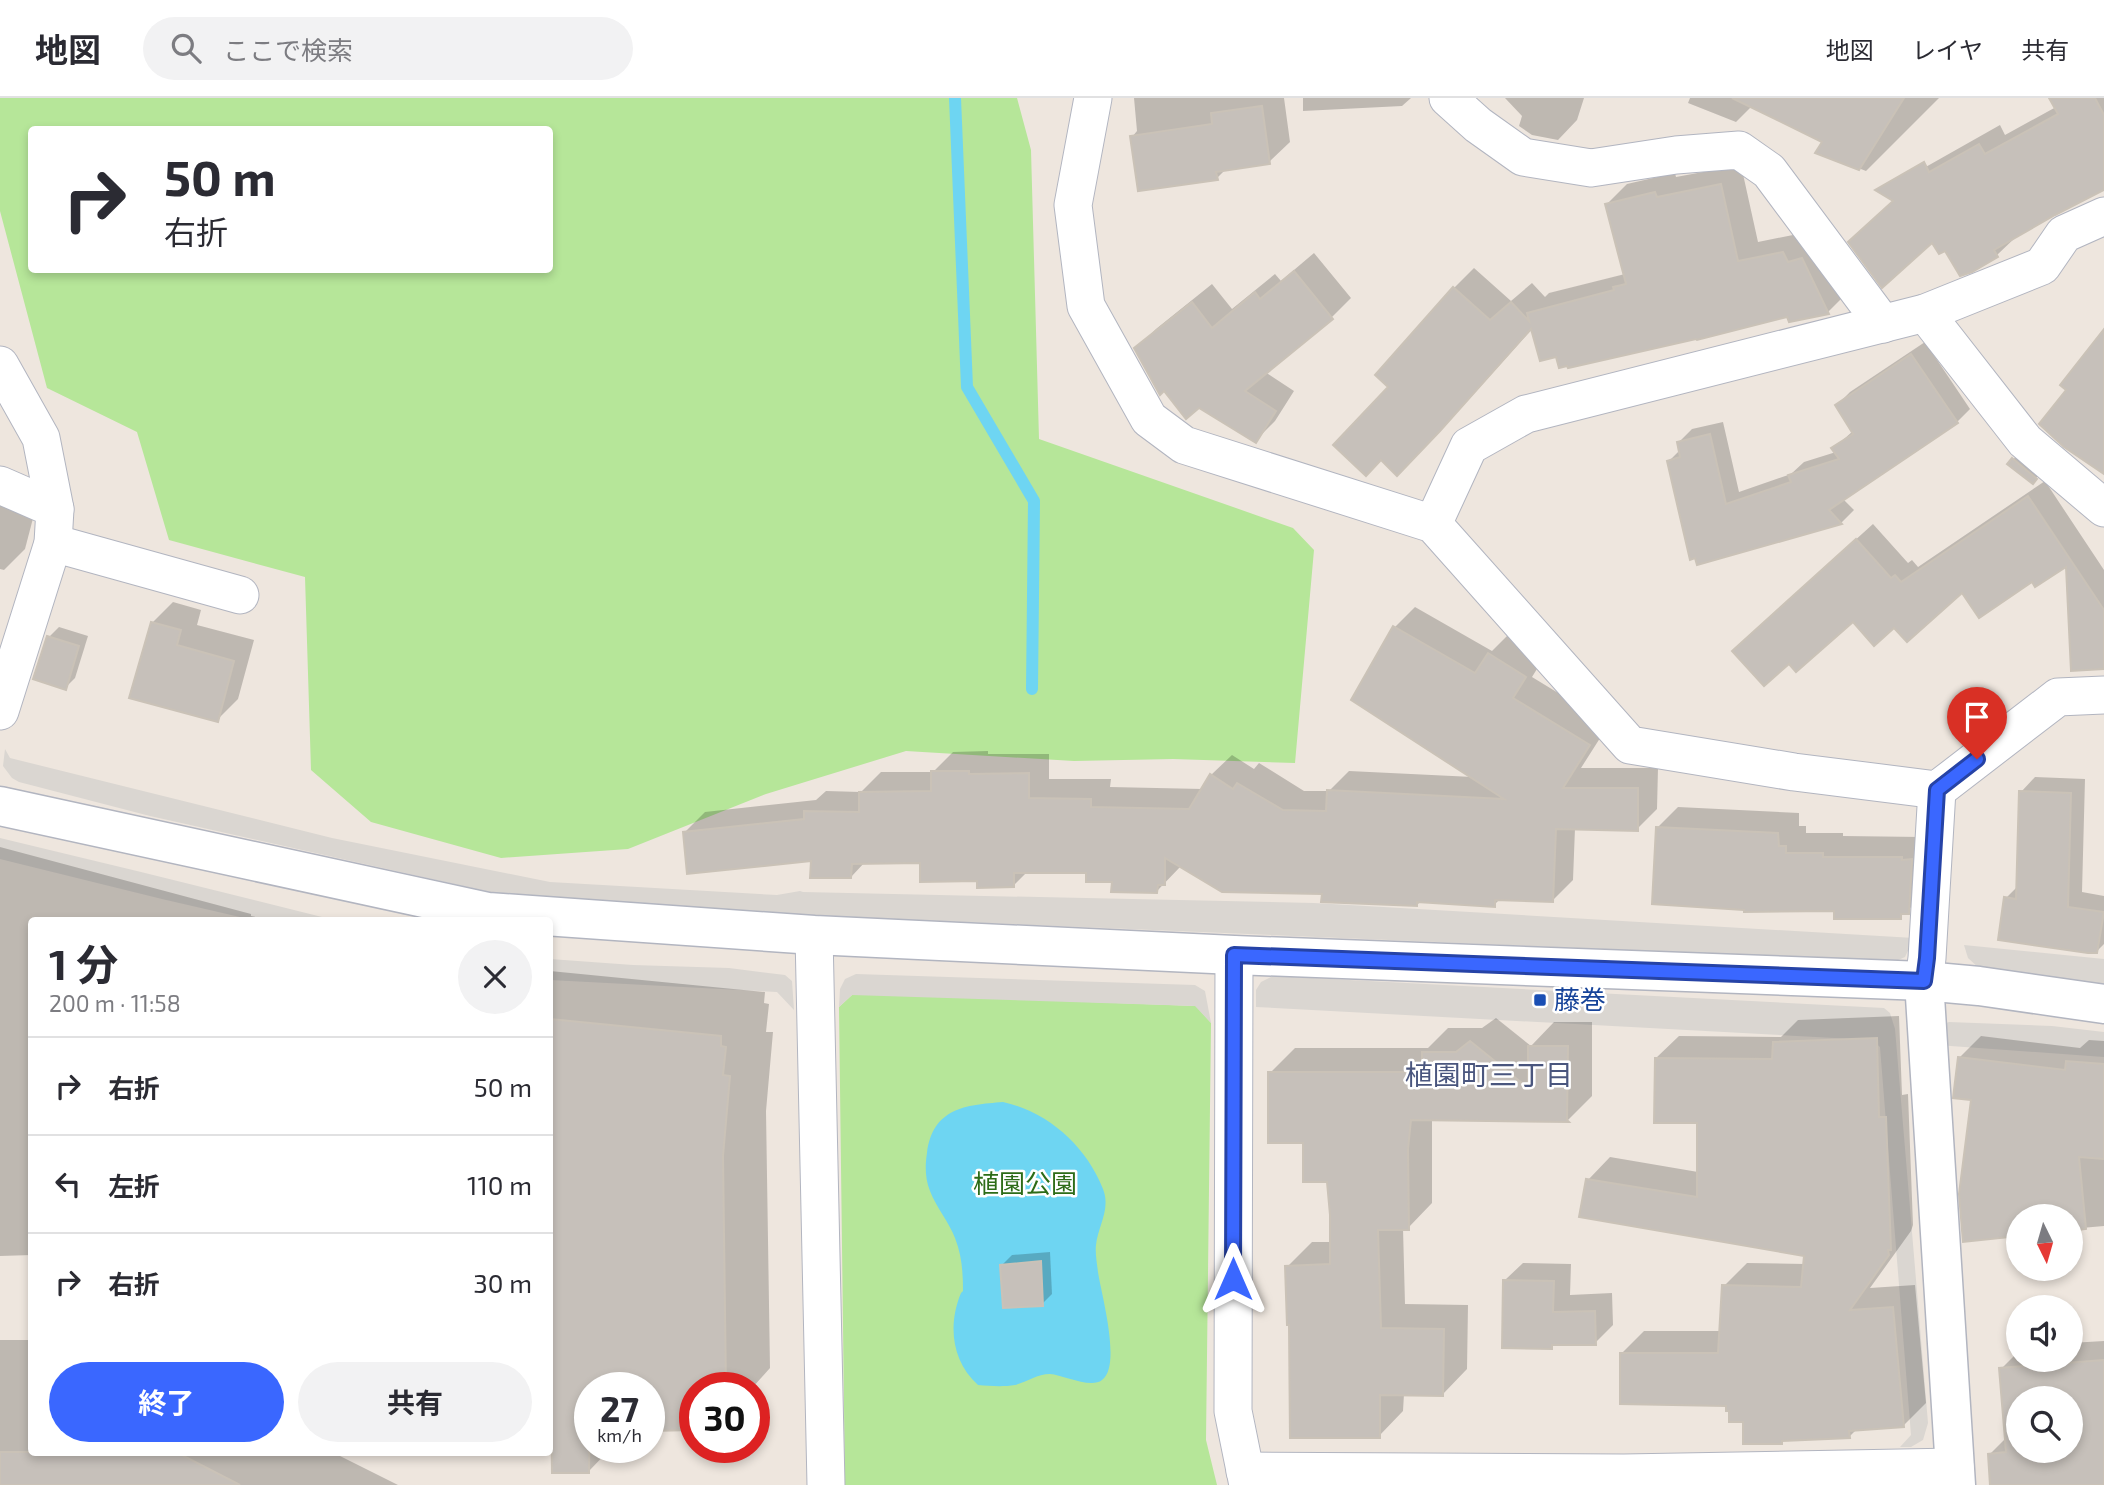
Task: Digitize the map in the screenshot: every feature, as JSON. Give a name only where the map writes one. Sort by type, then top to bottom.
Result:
[{"type":"street","points":[[1093,98],[1073,205],[1086,306],[1149,419],[1184,445],[1433,524],[1630,745],[1794,772],[1937,790],[2058,697],[2104,695]]},
{"type":"street","points":[[1448,98],[1478,125],[1523,157],[1591,168],[1676,155],[1739,150],[1769,171],[1883,324]]},
{"type":"street","points":[[1433,524],[1469,446],[1526,414],[1925,313],[2042,266],[2064,234],[2104,216]]},
{"type":"street","points":[[1925,313],[2025,441],[2104,508]]},
{"type":"street","points":[[0,365],[41,438],[54,526],[0,711]]},
{"type":"street","points":[[0,485],[54,526],[240,596]]},
{"type":"street","points":[[1234,955],[1233,1411],[1246,1478],[1624,1473],[1956,1476],[1924,981],[1937,790]]},
{"type":"street","points":[[0,806],[488,912],[814,935],[1234,955],[1924,981],[2104,1004]]},
{"type":"street","points":[[814,935],[826,1485]]},
{"type":"green space","points":[[0,98],[1017,98],[1031,150],[1039,439],[1293,528],[1314,550],[1295,763],[1173,759],[1074,761],[906,751],[766,794],[628,849],[501,858],[371,822],[311,770],[305,577],[169,540],[137,432],[47,388],[0,211]]},
{"type":"green space","name":"植園公園","points":[[852,995],[1196,1006],[1211,1023],[1206,1440],[1217,1485],[845,1485],[839,1007]]},
{"type":"shaded area","points":[[5,749],[10,758],[332,838],[550,882],[777,895],[800,891],[1314,903],[1914,938],[1905,957],[1889,964],[1626,950],[588,906],[490,892],[150,816],[19,782],[12,778],[3,766]]},
{"type":"shaded area","points":[[0,838],[322,917],[240,917],[0,859]]},
{"type":"shaded area","points":[[1964,945],[2104,959],[2104,986],[1980,969],[1968,958]]},
{"type":"shaded area","points":[[553,959],[729,968],[785,975],[792,981],[794,1010],[777,992],[553,980]]},
{"type":"shaded area","points":[[856,974],[1195,985],[1205,991],[1211,1023],[1195,1006],[852,995],[839,1007],[840,989],[845,979]]},
{"type":"shaded area","points":[[1273,976],[1884,1008],[1890,1013],[1895,1029],[1928,1423],[1923,1440],[1911,1447],[1900,1447],[1911,1435],[1880,1047],[1872,1040],[1256,1007],[1256,990],[1261,982]]},
{"type":"shaded area","points":[[1949,1022],[2052,1026],[2104,1032],[2104,1057],[1937,1045],[1941,1025]]},
{"type":"water","points":[[1003,1102],[1035,1114],[1064,1133],[1087,1159],[1103,1189],[1106,1204],[1096,1251],[1109,1329],[1110,1360],[1108,1372],[1097,1382],[1084,1382],[1050,1374],[1015,1385],[978,1385],[957,1354],[954,1317],[963,1291],[962,1264],[955,1238],[928,1186],[927,1153],[930,1138],[944,1118],[964,1108]]},
{"type":"building","points":[[1732,98],[1904,98],[1859,170],[1815,153],[1822,142]]},
{"type":"building","points":[[2049,98],[2095,98],[2104,115],[2104,190],[1994,250],[1998,257],[1972,272],[1960,276],[1945,251],[1939,254],[1932,243],[1882,288],[1848,242],[1893,201],[1875,190],[1924,162],[1929,172],[1979,144],[1985,154],[2058,114]]},
{"type":"building","points":[[1262,106],[1270,164],[1216,172],[1218,180],[1138,191],[1130,136],[1212,124],[1211,113]]},
{"type":"building","points":[[1721,184],[1738,261],[1783,252],[1788,262],[1802,258],[1829,314],[1789,322],[1787,317],[1568,368],[1559,368],[1556,357],[1540,361],[1531,329],[1397,476],[1381,460],[1366,476],[1333,445],[1388,387],[1375,375],[1453,287],[1490,320],[1511,302],[1529,321],[1527,313],[1614,290],[1613,287],[1626,284],[1605,204],[1655,192],[1657,197]]},
{"type":"building","points":[[1294,271],[1333,319],[1245,391],[1276,411],[1256,443],[1199,408],[1186,419],[1164,391],[1160,395],[1134,348],[1192,302],[1212,328],[1255,292],[1260,299]]},
{"type":"building","points":[[2104,329],[2104,474],[2064,447],[2039,424],[2066,390],[2060,385]]},
{"type":"building","points":[[1911,354],[1958,423],[1829,510],[1842,524],[1697,565],[1695,558],[1690,560],[1667,461],[1680,457],[1677,442],[1710,434],[1726,504],[1791,482],[1788,475],[1839,459],[1831,448],[1853,434],[1835,405]]},
{"type":"building","points":[[2012,458],[2037,479],[2033,484],[2007,464]]},
{"type":"building","points":[[2028,496],[2104,610],[2104,669],[2071,671],[2066,567],[2035,587],[2032,582],[1979,618],[1962,593],[1907,642],[1894,628],[1874,646],[1853,622],[1796,672],[1789,664],[1764,686],[1732,651],[1856,539],[1891,578],[1895,575],[1901,582]]},
{"type":"building","points":[[151,622],[181,630],[177,645],[234,661],[218,722],[129,698]]},
{"type":"building","points":[[1393,626],[1475,673],[1488,653],[1526,677],[1513,698],[1590,745],[1563,788],[1638,788],[1638,831],[1556,829],[1553,902],[1495,900],[1495,907],[1417,902],[1417,906],[1321,902],[1322,894],[1222,892],[1165,858],[1165,885],[1158,885],[1157,893],[1111,892],[1112,882],[1086,882],[1086,873],[1014,873],[1014,887],[977,888],[977,881],[920,882],[920,863],[852,864],[851,878],[810,878],[811,861],[687,874],[683,832],[804,819],[804,811],[859,812],[859,792],[931,791],[931,771],[969,771],[969,774],[1029,773],[1029,798],[1091,799],[1091,807],[1189,809],[1210,774],[1233,789],[1237,783],[1283,810],[1326,811],[1327,790],[1504,799],[1351,700]]},
{"type":"building","points":[[47,636],[79,646],[66,690],[33,679]]},
{"type":"building","points":[[2019,791],[2071,793],[2068,907],[2104,912],[2097,953],[1998,940],[2004,897],[2016,899]]},
{"type":"building","points":[[1656,827],[1778,833],[1779,846],[1786,846],[1786,853],[1823,853],[1823,857],[1912,859],[1909,914],[1901,914],[1901,919],[1834,919],[1834,911],[1744,912],[1652,904]]},
{"type":"building","points":[[553,1019],[721,1036],[721,1046],[726,1047],[723,1075],[730,1076],[723,1156],[726,1372],[679,1372],[679,1430],[665,1431],[665,1372],[574,1372],[574,1463],[589,1463],[589,1473],[552,1473]]},
{"type":"building","points":[[1877,1038],[1879,1117],[1886,1117],[1891,1250],[1888,1250],[1889,1255],[1850,1310],[1893,1307],[1904,1427],[1849,1431],[1850,1438],[1782,1441],[1782,1444],[1743,1444],[1743,1422],[1729,1422],[1726,1406],[1620,1404],[1620,1353],[1718,1353],[1722,1285],[1801,1287],[1804,1256],[1579,1217],[1586,1179],[1697,1197],[1697,1123],[1654,1123],[1655,1058],[1772,1059],[1773,1042]]},
{"type":"building","points":[[1470,1041],[1528,1088],[1528,1046],[1568,1046],[1569,1122],[1411,1120],[1408,1149],[1409,1230],[1378,1230],[1381,1328],[1444,1329],[1443,1396],[1380,1395],[1380,1438],[1290,1438],[1289,1325],[1285,1266],[1330,1264],[1330,1215],[1327,1182],[1303,1182],[1303,1143],[1268,1143],[1268,1072],[1422,1072],[1422,1052],[1456,1052]]},
{"type":"building","points":[[1958,1057],[2065,1070],[2066,1061],[2104,1064],[2104,1159],[2079,1157],[2086,1229],[2083,1229],[2083,1204],[2006,1204],[2006,1237],[1963,1242],[1959,1194],[1971,1100],[1953,1098]]},
{"type":"building","points":[[1041,1261],[1043,1306],[1003,1308],[1000,1265]]},
{"type":"building","points":[[1503,1280],[1554,1281],[1553,1312],[1595,1311],[1596,1345],[1552,1345],[1552,1349],[1502,1348]]},
{"type":"building","points":[[2104,1360],[2104,1485],[1990,1485],[1988,1454],[2006,1452],[1999,1368],[2006,1367],[2006,1372],[2083,1372],[2083,1362]]},
{"type":"building","points":[[0,1452],[28,1452],[28,1456],[184,1456],[240,1485],[0,1485]]},
{"type":"waterway","points":[[955,98],[967,387],[1034,501],[1032,689]]},
{"type":"place","name":"藤巻","points":[[1540,1000]]},
{"type":"district","name":"植園町三丁目","points":[[1489,1075]]},
{"type":"route","points":[[1233,1279],[1234,955],[1924,981],[1937,790],[1977,759]]}]
